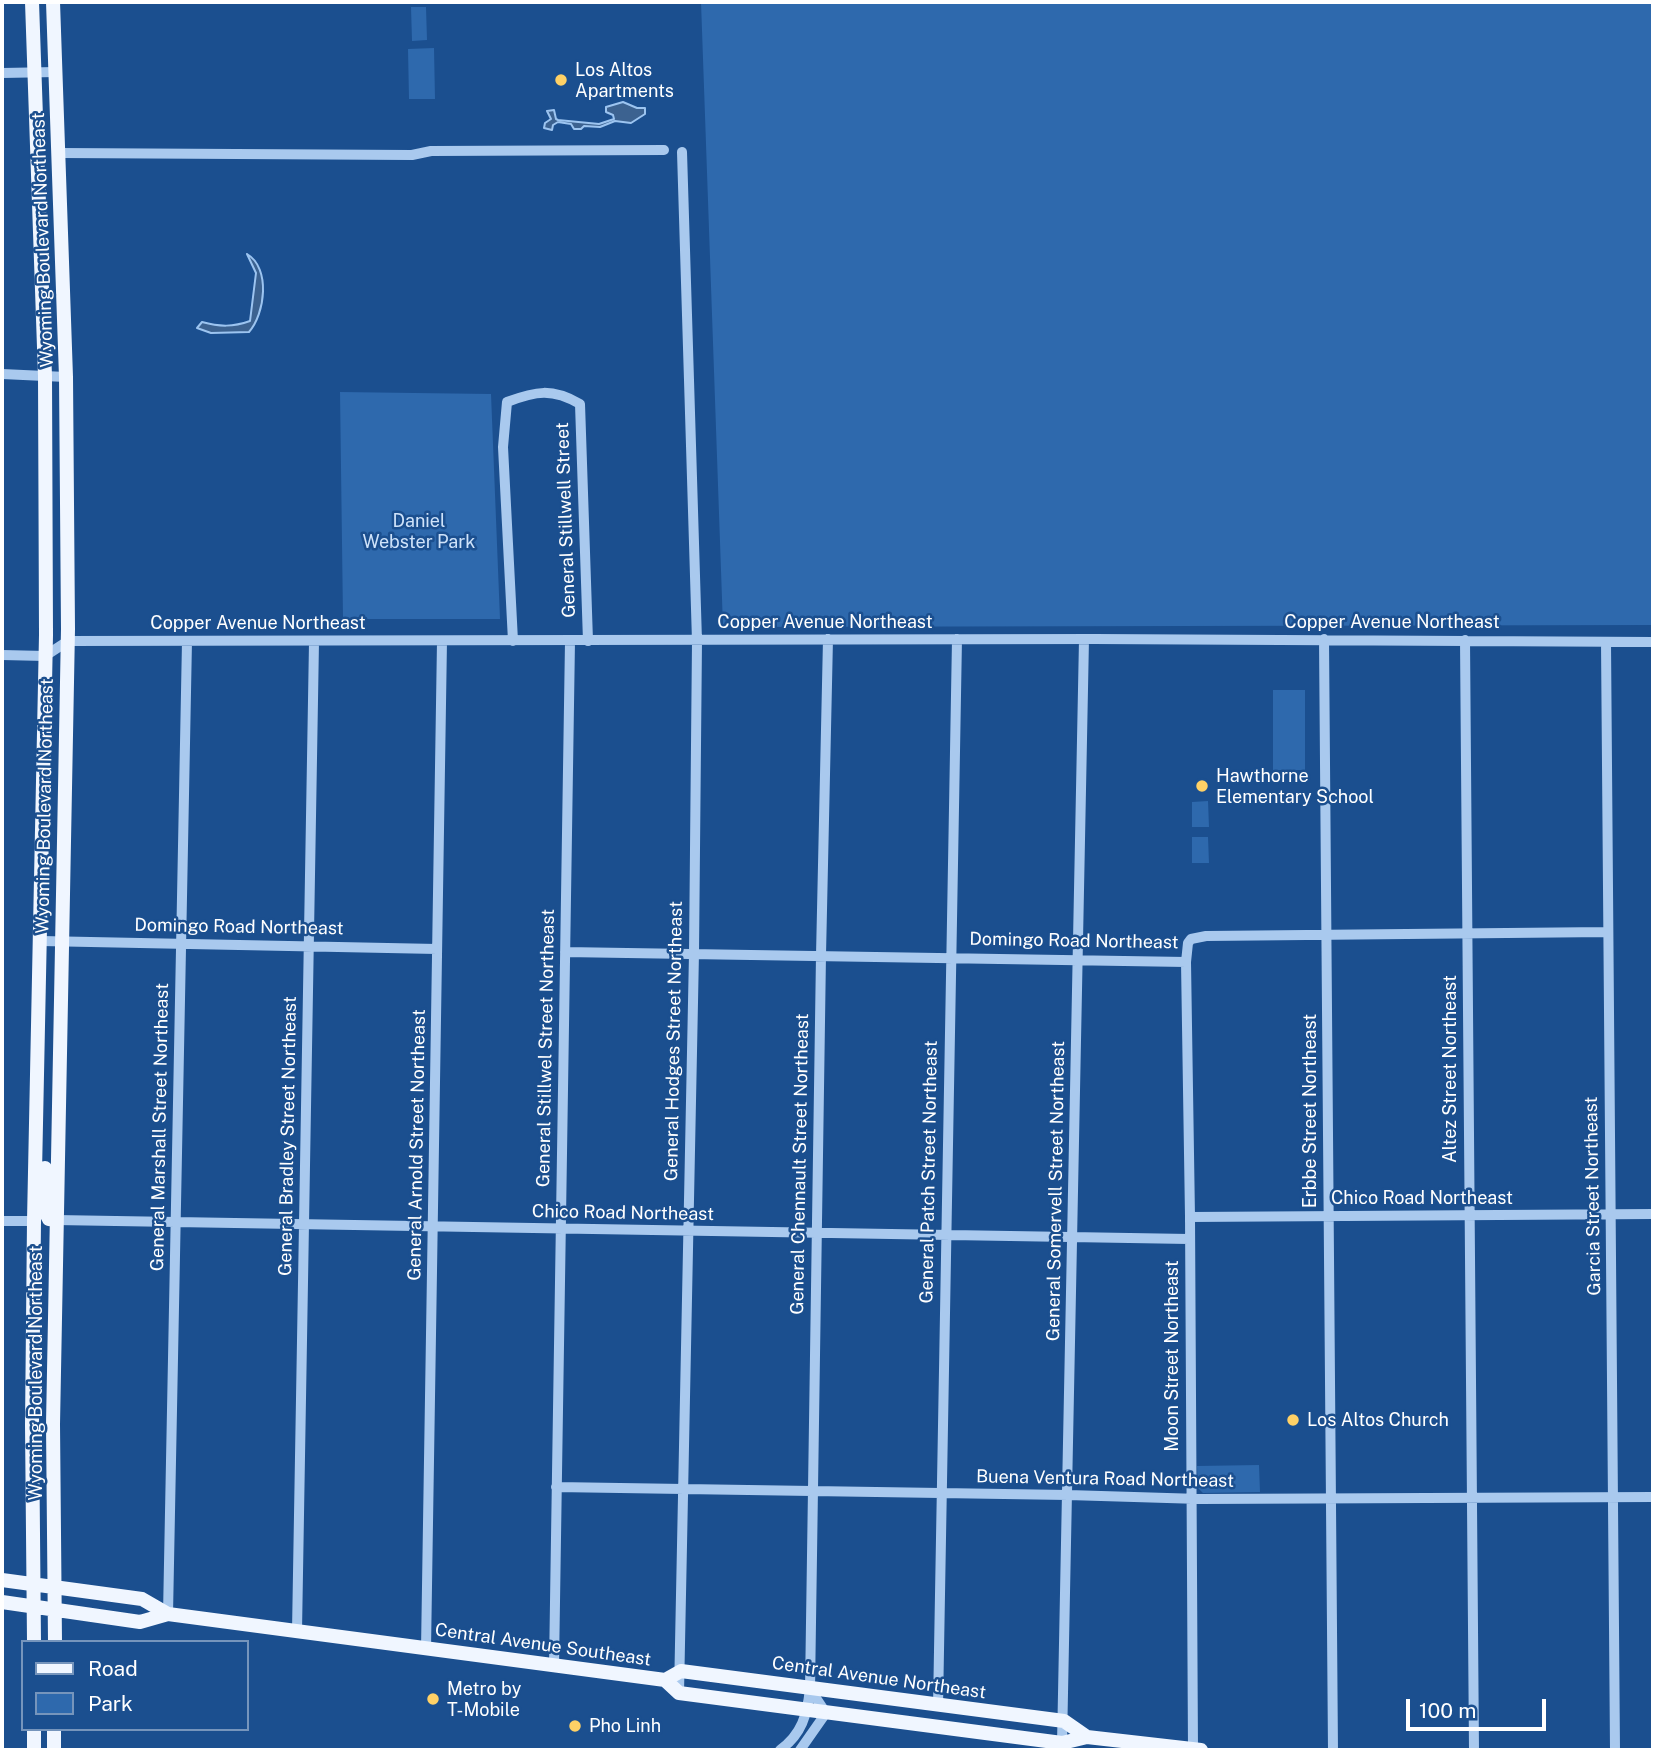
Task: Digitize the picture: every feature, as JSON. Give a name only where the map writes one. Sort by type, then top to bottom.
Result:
[{"type":"main road","name":"Wyoming Boulevard Northeast","points":[[32,2],[45,376],[45,656],[32,1425],[34,1640]]},
{"type":"main road","name":"Wyoming Boulevard Northeast","points":[[53,2],[66,377],[68,640],[53,1424],[55,1640]]},
{"type":"main road","points":[[36,1144],[44,1165],[45,1211],[49,1219],[56,1220]]},
{"type":"main road","points":[[34,1221],[42,1224],[46,1230],[47,1298],[56,1313]]},
{"type":"main road","points":[[2,1580],[142,1599],[168,1614]]},
{"type":"main road","name":"Central Avenue Southeast","points":[[2,1602],[140,1622],[168,1614],[665,1680],[678,1693]]},
{"type":"main road","points":[[665,1680],[681,1671]]},
{"type":"main road","name":"Central Avenue Northeast","points":[[681,1671],[1064,1721],[1087,1737]]},
{"type":"main road","points":[[678,1693],[1062,1744],[1087,1737],[1201,1750]]},
{"type":"main road","points":[[34,1731],[34,1750]]},
{"type":"main road","points":[[54,1731],[54,1750]]},
{"type":"street","points":[[2,73],[56,72]]},
{"type":"street","points":[[60,153],[412,156],[431,151],[664,150]]},
{"type":"street","name":"General Hodges Street Northeast","points":[[678,1693],[681,1671],[689,1231],[697,641],[682,152]]},
{"type":"street","points":[[2,374],[66,377]]},
{"type":"street","name":"General Stillwell Street","points":[[513,641],[503,447],[507,402],[534,392],[562,394],[580,404],[588,641]]},
{"type":"street","name":"General Chennault Street Northeast","points":[[780,1750],[789,1744],[803,1726],[810,1689],[828,639]]},
{"type":"street","name":"General Patch Street Northeast","points":[[938,1706],[957,639]]},
{"type":"street","name":"General Somervell Street Northeast","points":[[1062,1744],[1084,639]]},
{"type":"street","name":"Copper Avenue Northeast","points":[[68,640],[314,642],[1324,639],[1653,642]]},
{"type":"street","name":"Erbbe Street Northeast","points":[[1324,639],[1333,1750]]},
{"type":"street","points":[[2,655],[45,656],[68,640]]},
{"type":"street","name":"Altez Street Northeast","points":[[1465,640],[1474,1750]]},
{"type":"street","name":"General Marshall Street Northeast","points":[[168,1614],[187,641]]},
{"type":"street","name":"General Arnold Street Northeast","points":[[426,1649],[442,641]]},
{"type":"street","name":"General Stillwel Street Northeast","points":[[554,1666],[570,641]]},
{"type":"street","name":"General Bradley Street Northeast","points":[[297,1631],[314,642]]},
{"type":"street","name":"Garcia Street Northeast","points":[[1606,642],[1615,1750]]},
{"type":"street","name":"Domingo Road Northeast","points":[[565,952],[1186,962],[1188,943],[1199,936],[1607,932]]},
{"type":"street","name":"Domingo Road Northeast","points":[[41,941],[437,948]]},
{"type":"street","name":"Moon Street Northeast","points":[[1186,962],[1193,1750]]},
{"type":"street","name":"Chico Road Northeast","points":[[1190,1217],[1653,1214]]},
{"type":"street","name":"Chico Road Northeast","points":[[56,1220],[1189,1239]]},
{"type":"street","points":[[2,1221],[34,1221]]},
{"type":"street","name":"Buena Ventura Road Northeast","points":[[556,1487],[1191,1499],[1653,1497]]},
{"type":"street","points":[[800,1750],[825,1713],[810,1689]]},
{"type":"green space","points":[[701,2],[1653,2],[1653,625],[723,627]]},
{"type":"green space","points":[[411,7],[426,7],[427,40],[412,41]]},
{"type":"green space","points":[[434,48],[435,99],[409,99],[408,49]]},
{"type":"green space","name":"Daniel Webster Park","points":[[340,392],[491,394],[500,619],[343,619]]},
{"type":"green space","points":[[1273,690],[1305,690],[1305,770],[1273,770]]},
{"type":"green space","points":[[1208,801],[1209,827],[1192,827],[1192,802]]},
{"type":"green space","points":[[1192,837],[1208,837],[1209,863],[1192,863]]},
{"type":"green space","points":[[1259,1465],[1260,1492],[1203,1493],[1198,1488],[1197,1466]]},
{"type":"shaded area","points":[[623,102],[637,108],[645,108],[645,114],[631,123],[615,121],[600,127],[584,126],[574,129],[571,124],[558,122],[553,125],[552,130],[544,128],[545,123],[551,119],[547,111],[554,110],[558,120],[599,124],[614,119],[613,115],[606,112],[606,107]]},
{"type":"shaded area","points":[[247,254],[260,270],[263,292],[259,314],[249,332],[211,333],[197,328],[202,322],[226,326],[250,321],[256,273]]},
{"type":"place","name":"Los Altos Apartments","points":[[561,80]]},
{"type":"place","name":"Hawthorne Elementary School","points":[[1202,786]]},
{"type":"place","name":"Los Altos Church","points":[[1293,1420]]},
{"type":"place","name":"Metro by T-Mobile","points":[[433,1699]]},
{"type":"place","name":"Pho Linh","points":[[575,1726]]}]
